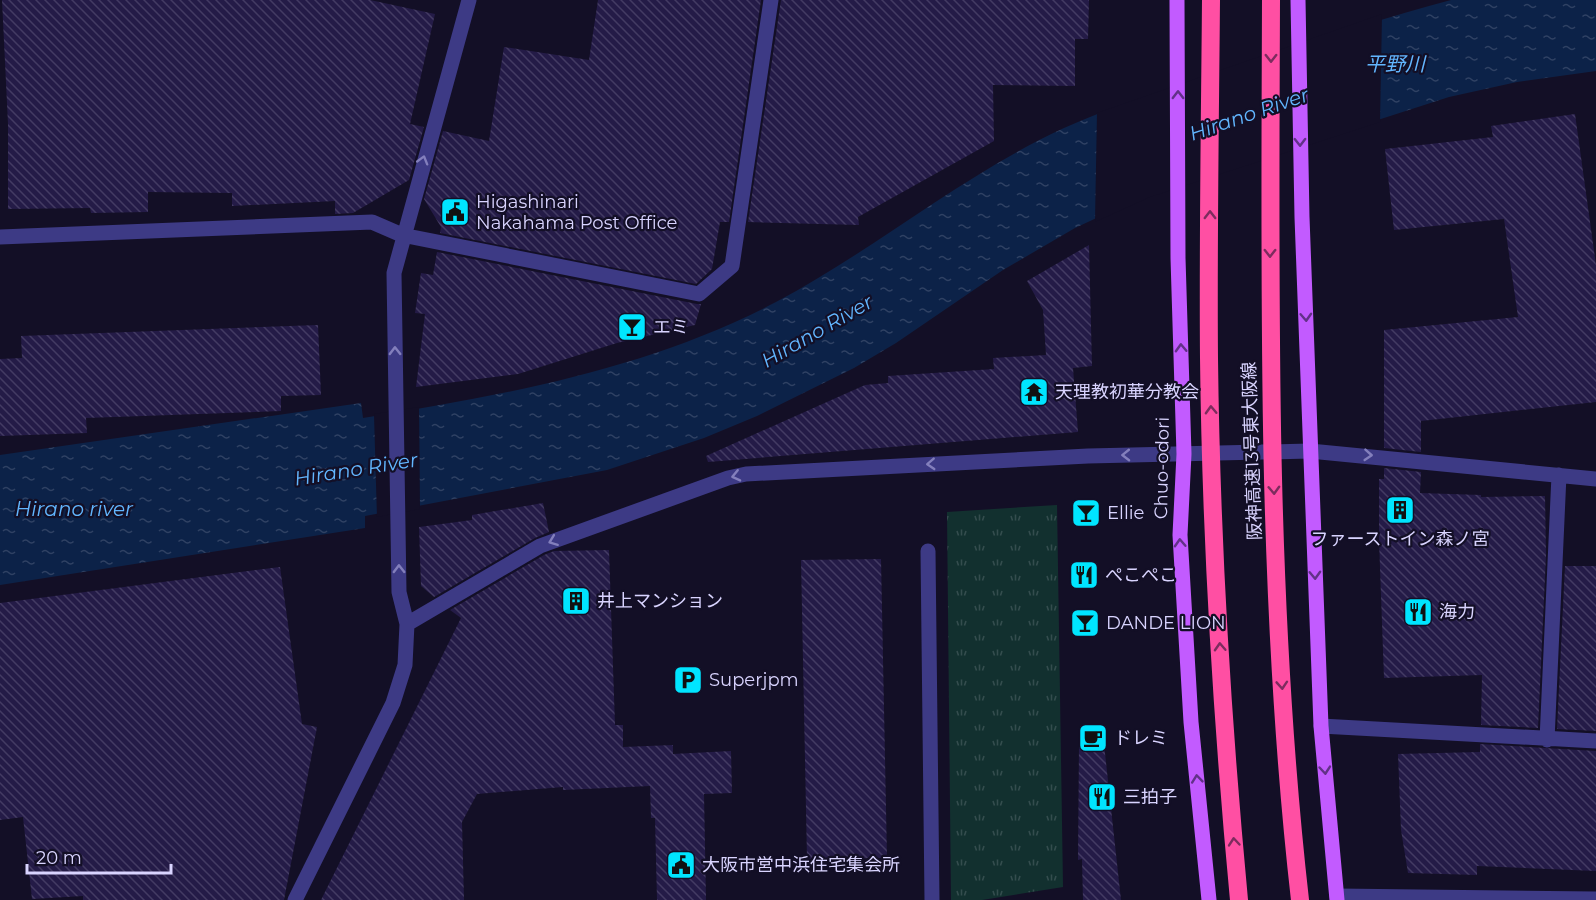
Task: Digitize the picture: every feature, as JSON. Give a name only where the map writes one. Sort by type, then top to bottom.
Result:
[{"type":"highway","points":[[1211,0],[1209,359],[1227,771],[1239,900]]},
{"type":"highway","name":"阪神高速13号東大阪線","points":[[1271,0],[1270,357],[1278,616],[1287,771],[1300,900]]},
{"type":"main road","name":"Chuo-odori","points":[[1177,0],[1178,258],[1184,454],[1180,535],[1191,722],[1209,900]]},
{"type":"main road","points":[[1298,0],[1302,217],[1321,726],[1337,898]]},
{"type":"street","points":[[295,900],[393,703],[405,665],[407,624],[399,592],[394,273],[402,235],[469,0]]},
{"type":"street","points":[[0,237],[372,222],[402,235],[699,294],[732,266],[771,0]]},
{"type":"street","points":[[407,624],[540,546],[728,478],[746,474],[1088,456],[1310,451],[1596,479]]},
{"type":"street","points":[[1547,740],[1559,475]]},
{"type":"street","points":[[928,551],[932,900]]},
{"type":"street","points":[[1321,726],[1596,741]]},
{"type":"street","points":[[1337,898],[1596,898]]},
{"type":"green space","points":[[1057,505],[1063,887],[982,900],[951,900],[947,512]]},
{"type":"water","name":"Hirano river","points":[[1451,0],[1596,0],[1596,71],[1517,82],[1449,97],[1148,194],[1075,228],[1003,270],[896,343],[854,368],[757,416],[704,438],[607,470],[365,516],[365,528],[0,585],[0,455],[361,403],[363,418],[522,389],[627,362],[727,325],[776,302],[849,259],[990,168],[1064,128],[1154,94],[1390,17]]},
{"type":"pier","points":[[1382,14],[1380,122],[1150,197],[1095,222],[1097,113]]},
{"type":"pier","points":[[419,407],[420,509],[377,517],[374,414]]},
{"type":"building","points":[[2,0],[370,0],[435,14],[410,124],[424,127],[409,180],[353,213],[335,214],[335,201],[232,206],[232,193],[148,192],[148,212],[91,213],[90,208],[8,209],[8,124]]},
{"type":"building","points":[[598,0],[761,0],[729,222],[720,222],[712,269],[696,284],[440,233],[441,227],[424,199],[443,131],[489,141],[504,47],[589,60]]},
{"type":"building","points":[[781,0],[1089,0],[1088,39],[1075,39],[1075,86],[993,85],[994,141],[858,217],[859,225],[748,222]]},
{"type":"building","points":[[1575,114],[1596,265],[1596,402],[1421,421],[1421,452],[1384,448],[1384,330],[1518,317],[1504,219],[1394,230],[1385,149],[1493,137],[1491,126]]},
{"type":"building","points":[[1089,245],[1092,366],[1073,368],[1078,432],[708,462],[706,456],[865,385],[888,383],[888,376],[994,369],[993,358],[1046,355],[1043,310],[1027,281]]},
{"type":"building","points":[[437,252],[701,304],[695,325],[617,343],[518,374],[416,387],[425,314],[415,313],[421,273],[433,275]]},
{"type":"building","points":[[318,325],[321,395],[281,396],[281,411],[86,418],[87,433],[0,436],[0,359],[22,358],[21,336]]},
{"type":"building","points":[[1384,468],[1421,472],[1420,493],[1481,495],[1481,497],[1545,496],[1546,555],[1538,728],[1481,725],[1482,675],[1384,678],[1379,479],[1384,479]]},
{"type":"building","points":[[543,503],[549,532],[434,597],[421,586],[419,527],[472,520],[472,515]]},
{"type":"building","points":[[609,550],[615,725],[623,725],[623,747],[673,745],[673,754],[731,751],[732,793],[704,794],[706,900],[657,900],[655,818],[651,818],[650,786],[563,790],[563,787],[477,794],[462,822],[464,900],[321,900],[461,618],[450,610],[554,551]]},
{"type":"building","points":[[881,559],[887,858],[807,859],[801,560]]},
{"type":"building","points":[[1565,566],[1596,566],[1596,731],[1557,729]]},
{"type":"building","points":[[280,567],[302,724],[317,727],[284,900],[83,900],[83,896],[32,899],[23,817],[0,820],[0,603]]},
{"type":"building","points":[[1104,744],[1121,900],[1083,900],[1082,859],[1078,860],[1079,745]]},
{"type":"building","points":[[1480,744],[1596,751],[1596,871],[1477,866],[1477,875],[1408,873],[1401,830],[1398,754],[1480,752]]},
{"type":"place","name":"Higashinari Nakahama Post Office","points":[[455,212]]},
{"type":"place","name":"エミ","points":[[632,327]]},
{"type":"place","name":"天理教初華分教会","points":[[1034,392]]},
{"type":"place","name":"ファーストイン森ノ宮","points":[[1400,510]]},
{"type":"place","name":"Ellie","points":[[1086,513]]},
{"type":"place","name":"ぺこぺこ","points":[[1084,575]]},
{"type":"place","name":"井上マンション","points":[[576,601]]},
{"type":"place","name":"海力","points":[[1418,612]]},
{"type":"place","name":"DANDE LION","points":[[1085,623]]},
{"type":"place","name":"Superjpm","points":[[688,680]]},
{"type":"place","name":"ドレミ","points":[[1093,738]]},
{"type":"place","name":"三拍子","points":[[1102,797]]},
{"type":"place","name":"大阪市営中浜住宅集会所","points":[[681,865]]},
{"type":"water label","name":"平野川","points":[[1395,64]]},
{"type":"water label","name":"Hirano River","points":[[1249,114]]},
{"type":"water label","name":"Hirano River","points":[[817,331]]},
{"type":"water label","name":"Hirano River","points":[[356,469]]}]
